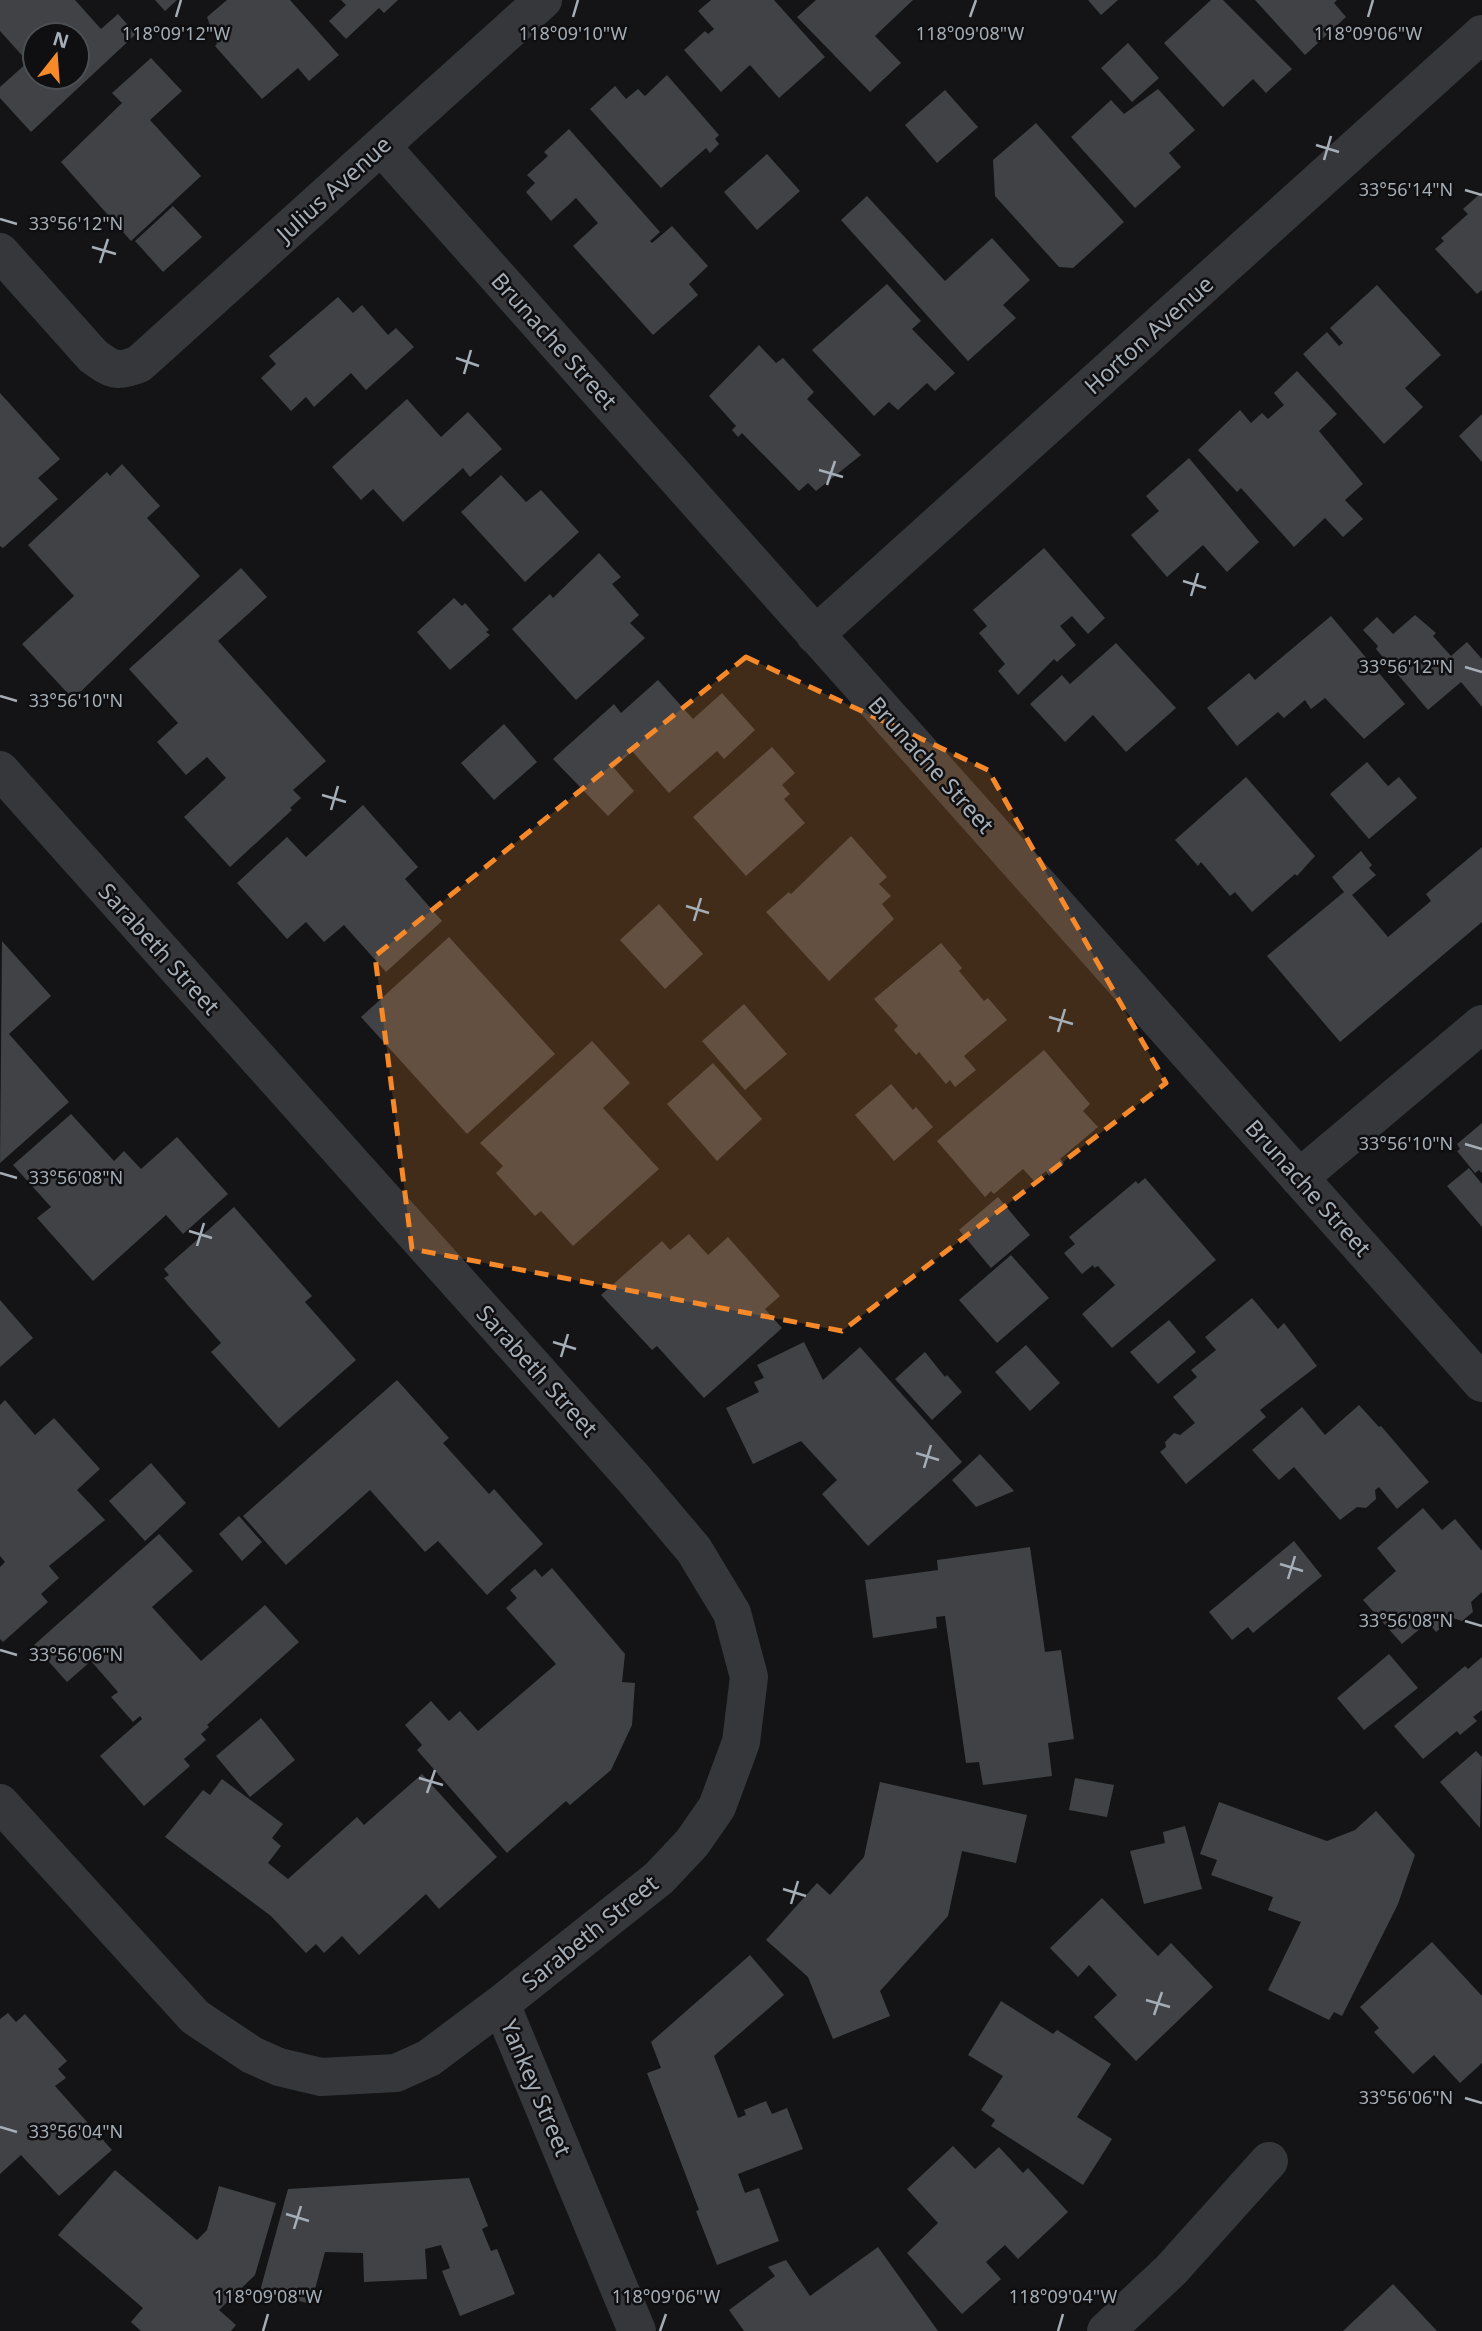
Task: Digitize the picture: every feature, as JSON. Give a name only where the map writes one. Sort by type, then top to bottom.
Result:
[{"type":"street","name":"Julius Avenue","points":[[0,251],[93,356],[106,366],[121,371],[139,364],[543,0]]},
{"type":"street","name":"Horton Avenue","points":[[815,635],[1482,34]]},
{"type":"street","name":"Brunache Street","points":[[381,146],[1482,1382]]},
{"type":"street","name":"Sarabeth Street","points":[[0,770],[634,1479],[694,1550],[732,1613],[749,1677],[741,1741],[717,1807],[692,1843],[659,1878],[501,2004]]},
{"type":"street","points":[[1299,1178],[1482,1024]]},
{"type":"street","name":"Yankey Street","points":[[0,1802],[195,2017],[252,2055],[279,2067],[321,2077],[396,2073],[429,2058],[501,2004],[637,2331]]},
{"type":"street","points":[[1106,2331],[1171,2270],[1269,2161]]},
{"type":"highlighted area","points":[[746,657],[988,770],[1166,1083],[842,1331],[412,1249],[375,956]]},
{"type":"building","points":[[0,0],[75,0],[101,29],[118,14],[136,34],[91,76],[91,21],[21,21],[21,54],[0,31]]},
{"type":"building","points":[[155,0],[177,0],[165,11]]},
{"type":"building","points":[[227,0],[290,0],[339,55],[309,81],[298,68],[262,99],[215,46],[217,44],[207,17]]},
{"type":"building","points":[[341,0],[398,0],[384,13],[379,8],[346,39],[329,21],[346,5]]},
{"type":"building","points":[[711,0],[774,0],[825,57],[779,98],[750,65],[721,92],[684,50],[705,31],[708,34],[714,29],[698,11]]},
{"type":"building","points":[[816,0],[913,0],[875,36],[901,63],[870,92],[797,17]]},
{"type":"building","points":[[1088,0],[1118,0],[1101,15]]},
{"type":"building","points":[[1211,0],[1223,0],[1292,69],[1266,93],[1253,79],[1223,107],[1164,43]]},
{"type":"building","points":[[1255,0],[1337,0],[1334,3],[1346,17],[1305,55]]},
{"type":"building","points":[[1128,43],[1159,78],[1132,102],[1101,68]]},
{"type":"building","points":[[151,58],[182,91],[150,120],[201,176],[131,241],[61,162],[122,103],[112,93]]},
{"type":"building","points":[[21,68],[21,91],[75,91],[31,132],[0,98],[0,87]]},
{"type":"building","points":[[667,75],[719,135],[715,139],[719,144],[710,153],[706,148],[661,188],[590,109],[615,86],[626,99],[638,89],[645,96]]},
{"type":"building","points":[[1158,89],[1195,130],[1169,153],[1181,167],[1135,208],[1071,137],[1111,100],[1124,114]]},
{"type":"building","points":[[945,90],[978,127],[937,163],[905,125]]},
{"type":"building","points":[[1036,123],[1124,222],[1073,268],[1059,267],[995,196],[993,160]]},
{"type":"building","points":[[569,129],[660,232],[650,241],[652,243],[672,226],[708,266],[689,284],[698,295],[653,335],[573,246],[598,223],[576,198],[551,221],[526,192],[535,183],[527,175],[548,156],[544,152]]},
{"type":"building","points":[[767,154],[800,191],[757,230],[724,192]]},
{"type":"building","points":[[1482,192],[1482,290],[1477,294],[1435,249],[1444,241],[1441,238],[1468,214],[1463,209]]},
{"type":"building","points":[[867,196],[945,281],[992,238],[1030,280],[1003,305],[1016,318],[968,361],[841,220]]},
{"type":"building","points":[[173,206],[202,237],[163,272],[135,241]]},
{"type":"building","points":[[887,284],[921,321],[912,329],[955,373],[935,391],[927,383],[898,410],[889,402],[874,416],[812,350]]},
{"type":"building","points":[[1377,285],[1441,355],[1405,388],[1423,407],[1384,444],[1303,354],[1327,332],[1339,346],[1343,343],[1330,328]]},
{"type":"building","points":[[338,297],[353,313],[362,305],[388,335],[396,328],[414,347],[366,390],[351,373],[314,407],[306,397],[291,411],[261,378],[276,364],[269,356]]},
{"type":"building","points":[[759,345],[776,363],[783,358],[814,392],[807,399],[861,455],[816,491],[808,483],[799,491],[742,433],[738,437],[732,430],[736,426],[709,396]]},
{"type":"building","points":[[1297,371],[1337,414],[1319,431],[1363,484],[1345,500],[1363,519],[1343,537],[1325,518],[1294,547],[1241,488],[1237,492],[1198,450],[1240,410],[1251,423],[1262,413],[1268,419],[1284,405],[1274,393]]},
{"type":"building","points":[[0,393],[60,459],[38,478],[58,499],[3,548],[0,546]]},
{"type":"building","points":[[407,399],[441,437],[468,412],[502,449],[470,477],[463,468],[403,522],[373,489],[361,500],[332,467]]},
{"type":"building","points":[[1482,414],[1482,462],[1459,436]]},
{"type":"building","points":[[1189,458],[1259,542],[1227,572],[1203,545],[1167,577],[1131,535],[1159,511],[1146,496]]},
{"type":"building","points":[[122,464],[160,506],[147,518],[200,576],[73,699],[22,644],[74,596],[28,545],[107,472],[110,476]]},
{"type":"building","points":[[501,475],[526,502],[541,490],[579,532],[525,582],[461,512]]},
{"type":"building","points":[[1044,548],[1105,618],[1088,634],[1072,616],[1060,626],[1076,645],[1057,662],[1054,659],[1018,695],[998,671],[1005,664],[979,633],[987,626],[973,610]]},
{"type":"building","points":[[599,553],[621,577],[612,584],[639,615],[630,623],[645,638],[576,700],[512,629],[550,594],[553,598]]},
{"type":"building","points":[[241,568],[267,597],[218,641],[326,761],[293,790],[301,798],[290,808],[292,810],[230,867],[184,817],[226,778],[207,757],[186,775],[157,742],[178,723],[129,669]]},
{"type":"building","points":[[454,598],[462,606],[465,603],[489,630],[486,632],[490,635],[450,670],[417,632]]},
{"type":"building","points":[[1415,615],[1436,633],[1433,636],[1451,656],[1467,642],[1482,659],[1482,707],[1461,682],[1428,710],[1363,630],[1377,617],[1393,634]]},
{"type":"building","points":[[1331,616],[1405,704],[1364,739],[1325,698],[1311,709],[1305,700],[1284,718],[1278,712],[1237,746],[1207,708],[1249,673],[1255,680]]},
{"type":"building","points":[[1116,643],[1176,708],[1126,752],[1093,715],[1065,742],[1030,704],[1062,675],[1070,684]]},
{"type":"building","points":[[658,680],[693,719],[722,693],[755,730],[724,759],[717,751],[669,793],[632,751],[614,768],[634,791],[608,816],[553,759],[614,704],[621,713]]},
{"type":"building","points":[[504,724],[537,762],[494,800],[461,763]]},
{"type":"building","points":[[772,747],[795,773],[782,785],[790,794],[784,799],[805,823],[746,876],[693,817]]},
{"type":"building","points":[[1367,762],[1388,786],[1399,777],[1417,798],[1369,839],[1330,794]]},
{"type":"building","points":[[1246,777],[1315,856],[1297,876],[1295,874],[1252,912],[1235,892],[1230,896],[1201,862],[1198,866],[1175,840]]},
{"type":"building","points":[[363,805],[418,867],[405,879],[442,921],[386,972],[344,925],[324,942],[306,922],[287,939],[237,883],[287,837],[306,857]]},
{"type":"building","points":[[851,836],[887,877],[879,884],[891,896],[882,904],[894,919],[829,981],[766,912],[789,892],[791,894]]},
{"type":"building","points":[[1482,847],[1482,922],[1340,1042],[1267,956],[1344,892],[1332,877],[1361,851],[1372,865],[1369,868],[1376,875],[1352,895],[1388,937],[1431,901],[1426,894]]},
{"type":"building","points":[[659,904],[703,954],[665,989],[620,940]]},
{"type":"building","points":[[449,937],[555,1054],[467,1134],[361,1017]]},
{"type":"building","points":[[2,941],[51,996],[9,1034],[69,1102],[0,1163]]},
{"type":"building","points":[[941,943],[962,968],[959,971],[984,1001],[988,998],[1007,1020],[964,1056],[976,1070],[955,1087],[950,1080],[946,1084],[919,1052],[916,1055],[894,1030],[898,1026],[874,999]]},
{"type":"building","points":[[744,1004],[787,1054],[745,1090],[702,1041]]},
{"type":"building","points":[[592,1041],[630,1083],[603,1108],[659,1169],[573,1246],[541,1211],[535,1216],[496,1173],[503,1166],[480,1143]]},
{"type":"building","points":[[1044,1050],[1090,1104],[1083,1111],[1098,1127],[1060,1159],[1064,1163],[1049,1176],[1046,1171],[1034,1181],[1023,1169],[994,1194],[991,1191],[985,1197],[937,1141]]},
{"type":"building","points":[[713,1063],[762,1119],[717,1161],[667,1104]]},
{"type":"building","points":[[891,1084],[913,1110],[916,1107],[933,1127],[894,1161],[855,1115]]},
{"type":"building","points":[[71,1114],[114,1161],[124,1151],[141,1169],[177,1137],[228,1194],[183,1234],[166,1215],[93,1281],[37,1218],[51,1207],[13,1165]]},
{"type":"building","points":[[1482,1123],[1482,1173],[1479,1170],[1475,1173],[1457,1151],[1460,1149],[1457,1144]]},
{"type":"building","points":[[1469,1168],[1482,1184],[1482,1227],[1447,1186]]},
{"type":"building","points":[[1145,1178],[1216,1260],[1112,1348],[1082,1314],[1115,1285],[1098,1266],[1094,1268],[1093,1265],[1082,1274],[1064,1253],[1075,1244],[1069,1237],[1136,1181],[1138,1184]]},
{"type":"building","points":[[998,1197],[1030,1235],[991,1268],[959,1230]]},
{"type":"building","points":[[234,1207],[312,1296],[305,1302],[356,1360],[279,1428],[211,1352],[221,1343],[164,1278],[169,1275],[164,1269]]},
{"type":"building","points":[[689,1234],[708,1255],[728,1237],[780,1296],[765,1309],[782,1328],[704,1398],[657,1346],[652,1350],[601,1295],[662,1241],[670,1250]]},
{"type":"building","points":[[1011,1255],[1049,1298],[997,1343],[959,1300]]},
{"type":"building","points":[[1252,1298],[1278,1329],[1284,1323],[1317,1366],[1260,1410],[1266,1417],[1186,1484],[1160,1452],[1174,1433],[1180,1435],[1195,1423],[1173,1397],[1197,1377],[1191,1370],[1216,1350],[1205,1337]]},
{"type":"building","points":[[0,1300],[33,1338],[0,1367]]},
{"type":"building","points":[[1169,1320],[1196,1352],[1158,1384],[1130,1352]]},
{"type":"building","points":[[804,1342],[823,1380],[860,1347],[962,1462],[868,1546],[822,1494],[837,1480],[801,1441],[753,1464],[726,1408],[759,1392],[754,1382],[764,1378],[757,1365]]},
{"type":"building","points":[[1026,1345],[1060,1383],[1030,1411],[995,1372]]},
{"type":"building","points":[[925,1352],[945,1377],[947,1375],[962,1392],[932,1420],[895,1379]]},
{"type":"building","points":[[397,1380],[449,1438],[443,1443],[489,1494],[494,1489],[543,1544],[487,1595],[438,1541],[425,1552],[370,1490],[286,1565],[243,1516]]},
{"type":"building","points":[[5,1400],[35,1435],[54,1418],[100,1469],[77,1490],[105,1520],[49,1566],[59,1578],[41,1594],[48,1602],[3,1642],[0,1639],[0,1567],[5,1562],[0,1556],[0,1405]]},
{"type":"building","points":[[1359,1405],[1379,1427],[1381,1426],[1429,1482],[1397,1509],[1379,1487],[1375,1490],[1376,1499],[1366,1508],[1357,1507],[1340,1520],[1294,1467],[1279,1480],[1252,1450],[1302,1407],[1325,1435]]},
{"type":"building","points":[[980,1454],[1014,1491],[976,1507],[952,1480]]},
{"type":"building","points":[[151,1463],[186,1503],[145,1541],[109,1501]]},
{"type":"building","points":[[1423,1508],[1442,1530],[1455,1519],[1482,1551],[1482,1592],[1471,1602],[1473,1612],[1462,1621],[1453,1618],[1436,1632],[1428,1622],[1402,1644],[1363,1600],[1396,1571],[1377,1548]]},
{"type":"building","points":[[239,1516],[262,1542],[242,1561],[219,1534]]},
{"type":"building","points":[[159,1534],[193,1571],[152,1607],[201,1661],[265,1605],[299,1642],[207,1725],[209,1727],[201,1734],[206,1740],[184,1759],[190,1766],[144,1806],[100,1756],[142,1719],[140,1716],[133,1722],[111,1697],[118,1692],[91,1661],[67,1682],[34,1645]]},
{"type":"building","points":[[1294,1541],[1322,1576],[1253,1633],[1248,1627],[1232,1640],[1209,1612]]},
{"type":"building","points":[[1030,1547],[1045,1652],[1061,1650],[1074,1739],[1048,1743],[1052,1776],[983,1785],[979,1762],[966,1763],[945,1616],[936,1617],[937,1628],[873,1638],[865,1580],[938,1570],[937,1560]]},
{"type":"building","points":[[552,1568],[625,1654],[622,1682],[635,1683],[632,1725],[611,1770],[570,1805],[566,1801],[507,1853],[417,1750],[422,1745],[405,1725],[431,1701],[449,1721],[460,1711],[478,1731],[556,1664],[506,1608],[517,1598],[510,1590],[535,1569],[542,1577]]},
{"type":"building","points":[[1389,1654],[1418,1688],[1364,1730],[1337,1698]]},
{"type":"building","points":[[1482,1657],[1482,1710],[1473,1717],[1477,1721],[1460,1735],[1457,1731],[1423,1759],[1394,1726],[1465,1666],[1468,1669]]},
{"type":"building","points":[[261,1718],[295,1760],[250,1797],[216,1756]]},
{"type":"building","points":[[1476,1751],[1482,1757],[1480,1828],[1440,1782]]},
{"type":"building","points":[[422,1774],[497,1857],[439,1909],[426,1894],[359,1955],[342,1936],[324,1953],[316,1944],[306,1953],[271,1916],[165,1837],[203,1790],[210,1795],[222,1779],[283,1824],[272,1838],[281,1846],[268,1863],[288,1879],[357,1817],[364,1825]]},
{"type":"building","points":[[1075,1778],[1114,1785],[1107,1817],[1069,1810]]},
{"type":"building","points":[[880,1782],[1027,1815],[1016,1863],[962,1851],[948,1916],[880,1991],[890,2016],[833,2039],[808,1977],[766,1940],[817,1883],[830,1895],[864,1857]]},
{"type":"building","points":[[1219,1802],[1327,1841],[1355,1830],[1376,1811],[1415,1855],[1398,1904],[1342,2016],[1334,2012],[1329,2020],[1268,1990],[1301,1922],[1268,1910],[1273,1897],[1211,1875],[1217,1860],[1200,1854]]},
{"type":"building","points":[[1185,1826],[1202,1889],[1144,1904],[1130,1851],[1165,1843],[1163,1832]]},
{"type":"building","points":[[1102,1898],[1158,1956],[1171,1943],[1213,1987],[1136,2061],[1094,2017],[1117,1995],[1089,1965],[1078,1977],[1050,1948]]},
{"type":"building","points":[[1432,1942],[1482,1996],[1482,2063],[1460,2083],[1434,2055],[1413,2074],[1374,2032],[1379,2028],[1360,2007]]},
{"type":"building","points":[[750,1955],[784,1995],[714,2056],[738,2118],[746,2115],[744,2110],[766,2101],[772,2114],[787,2108],[803,2149],[738,2174],[745,2193],[759,2188],[779,2241],[717,2265],[647,2073],[661,2068],[651,2042]]},
{"type":"building","points":[[1001,2001],[1053,2034],[1057,2030],[1111,2064],[1077,2117],[1112,2139],[1083,2185],[991,2126],[995,2120],[981,2110],[1003,2076],[968,2055]]},
{"type":"building","points":[[8,2013],[16,2022],[25,2014],[67,2061],[58,2069],[66,2078],[55,2086],[112,2150],[59,2196],[21,2155],[0,2174],[0,2019]]},
{"type":"building","points":[[953,2146],[975,2169],[999,2147],[1023,2173],[1028,2168],[1068,2212],[1018,2259],[1005,2245],[986,2262],[1001,2279],[962,2314],[907,2253],[938,2223],[907,2189]]},
{"type":"building","points":[[115,2170],[197,2240],[207,2230],[219,2186],[276,2203],[255,2275],[219,2310],[236,2325],[231,2331],[141,2331],[131,2322],[143,2308],[58,2235]]},
{"type":"building","points":[[469,2178],[488,2226],[482,2229],[491,2251],[497,2249],[515,2294],[460,2316],[442,2271],[450,2268],[441,2245],[425,2249],[427,2279],[364,2282],[363,2253],[325,2252],[311,2304],[260,2291],[288,2189]]},
{"type":"building","points":[[878,2247],[938,2331],[744,2331],[729,2310],[775,2276],[768,2267],[786,2260],[810,2296]]},
{"type":"building","points":[[1393,2284],[1437,2331],[1343,2331]]}]
